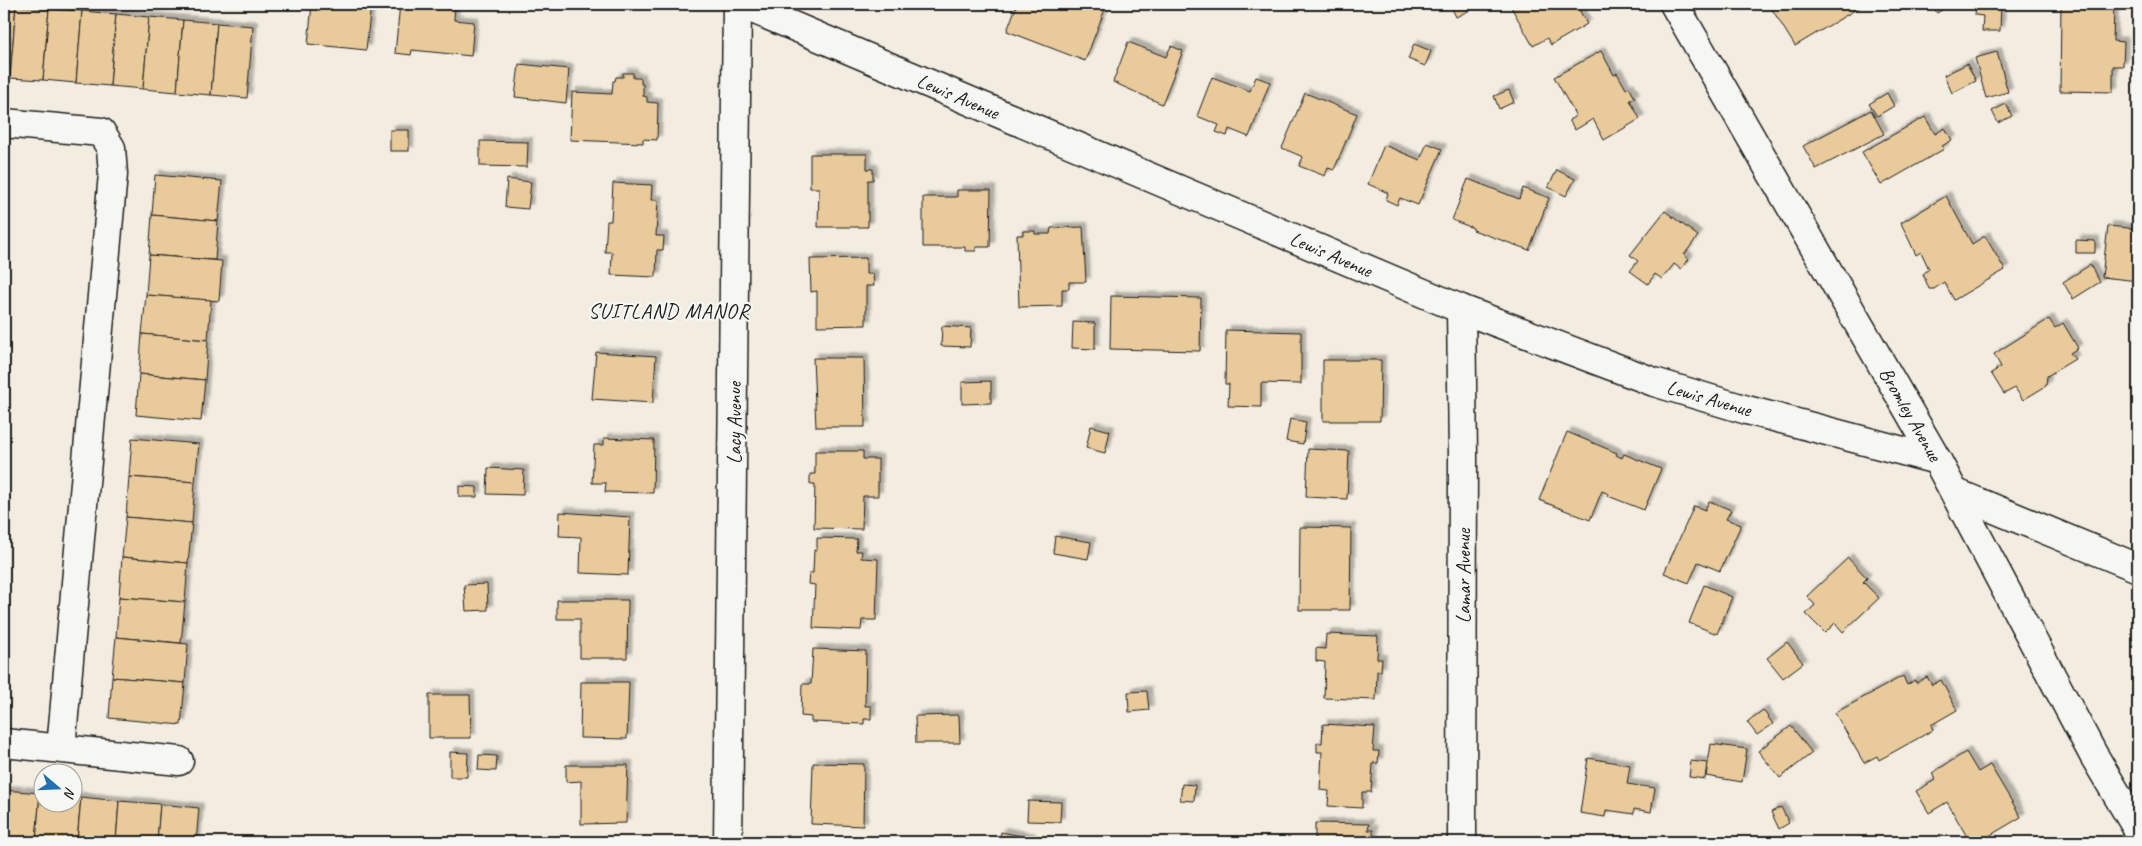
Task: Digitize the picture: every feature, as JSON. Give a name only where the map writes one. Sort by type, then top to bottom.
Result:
[{"type":"street","name":"Lewis Avenue","points":[[739,4],[1462,309],[1654,382],[1747,410],[1937,460]]},
{"type":"street","name":"Lacy Avenue","points":[[728,842],[739,4]]},
{"type":"street","name":"Bromley Avenue","points":[[1674,4],[1956,493],[1995,572],[2093,754],[2138,830]]},
{"type":"street","points":[[4,122],[101,132],[111,148],[113,174],[62,748]]},
{"type":"street","name":"Lamar Avenue","points":[[1462,309],[1464,455],[1462,842]]},
{"type":"street","points":[[1956,493],[2138,568]]},
{"type":"street","points":[[4,743],[180,761]]},
{"type":"building","points":[[4,4],[16,5],[10,78],[4,77]]},
{"type":"building","points":[[312,4],[371,4],[366,50],[308,44]]},
{"type":"building","points":[[400,4],[423,6],[424,4],[455,4],[454,20],[474,22],[471,56],[412,50],[411,55],[395,53]]},
{"type":"building","points":[[1017,4],[1107,4],[1085,61],[1007,31]]},
{"type":"building","points":[[1450,4],[1482,4],[1456,17]]},
{"type":"building","points":[[1576,4],[1587,24],[1551,45],[1547,38],[1533,46],[1510,5]]},
{"type":"building","points":[[1773,4],[1865,4],[1795,46],[1770,6]]},
{"type":"building","points":[[1931,4],[1951,4],[1937,13]]},
{"type":"building","points":[[1976,4],[2001,4],[2000,31],[1982,31],[1983,16],[1975,15]]},
{"type":"building","points":[[16,5],[49,9],[43,80],[10,78]]},
{"type":"building","points":[[2061,5],[2114,5],[2113,41],[2124,42],[2123,66],[2113,66],[2113,92],[2060,91]]},
{"type":"building","points":[[49,9],[82,11],[76,83],[43,80]]},
{"type":"building","points":[[82,11],[116,14],[110,86],[76,83]]},
{"type":"building","points":[[116,14],[149,17],[143,89],[110,86]]},
{"type":"building","points":[[149,17],[183,20],[177,92],[143,89]]},
{"type":"building","points":[[183,20],[217,23],[211,95],[177,92]]},
{"type":"building","points":[[217,23],[253,26],[247,98],[211,95]]},
{"type":"building","points":[[1128,42],[1166,57],[1171,46],[1183,51],[1162,104],[1113,82]]},
{"type":"building","points":[[1414,44],[1431,51],[1425,66],[1408,59]]},
{"type":"building","points":[[1601,51],[1614,75],[1617,73],[1626,89],[1629,87],[1635,98],[1630,100],[1640,119],[1604,140],[1593,119],[1575,130],[1569,120],[1576,116],[1554,77]]},
{"type":"building","points":[[1997,52],[2008,92],[1986,98],[1975,58]]},
{"type":"building","points":[[519,64],[569,69],[566,103],[515,97]]},
{"type":"building","points":[[1967,64],[1976,81],[1952,93],[1944,75]]},
{"type":"building","points":[[623,73],[633,73],[633,78],[641,78],[643,96],[647,97],[647,102],[658,103],[657,140],[643,139],[643,143],[570,140],[572,92],[612,94],[613,81],[615,81],[616,77],[623,77]]},
{"type":"building","points":[[1212,77],[1250,91],[1256,77],[1270,82],[1249,137],[1229,129],[1227,136],[1216,132],[1219,125],[1197,116]]},
{"type":"building","points":[[1509,90],[1514,102],[1499,109],[1494,96]]},
{"type":"building","points":[[1305,93],[1357,114],[1334,170],[1328,168],[1325,176],[1299,166],[1303,157],[1282,148]]},
{"type":"building","points":[[1887,93],[1894,106],[1877,116],[1869,104]]},
{"type":"building","points":[[2006,104],[2012,116],[1998,123],[1992,111]]},
{"type":"building","points":[[1871,110],[1884,134],[1816,169],[1803,146]]},
{"type":"building","points":[[1925,117],[1935,134],[1945,128],[1952,140],[1942,146],[1944,149],[1881,185],[1862,152]]},
{"type":"building","points":[[390,130],[409,130],[409,151],[390,151]]},
{"type":"building","points":[[480,141],[528,142],[527,167],[480,166]]},
{"type":"building","points":[[1427,143],[1442,149],[1418,205],[1400,198],[1397,205],[1386,200],[1388,193],[1368,184],[1384,145],[1420,160]]},
{"type":"building","points":[[810,154],[867,154],[867,169],[873,169],[873,180],[868,180],[868,227],[818,227],[819,188],[810,188]]},
{"type":"building","points":[[1557,170],[1575,179],[1566,196],[1548,187]]},
{"type":"building","points":[[155,175],[222,181],[218,221],[152,215]]},
{"type":"building","points":[[507,179],[531,182],[528,209],[505,207]]},
{"type":"building","points":[[1468,179],[1519,199],[1523,188],[1549,198],[1529,250],[1473,230],[1473,228],[1452,220]]},
{"type":"building","points":[[613,183],[652,185],[651,200],[658,200],[656,236],[664,236],[663,250],[657,250],[656,277],[611,275],[612,252],[605,252],[607,221],[611,221]]},
{"type":"building","points":[[957,190],[991,190],[990,247],[976,247],[976,251],[965,251],[965,247],[923,247],[923,197],[957,197]]},
{"type":"building","points":[[1946,196],[1972,244],[1985,236],[2005,270],[1954,300],[1944,282],[1934,289],[1929,289],[1923,274],[1929,269],[1921,252],[1916,255],[1901,223]]},
{"type":"building","points":[[1665,211],[1698,236],[1684,255],[1689,259],[1681,269],[1674,264],[1662,279],[1655,274],[1648,284],[1630,271],[1638,261],[1630,255]]},
{"type":"building","points":[[152,215],[218,221],[215,260],[149,255]]},
{"type":"building","points":[[2108,226],[2138,229],[2138,281],[2102,277]]},
{"type":"building","points":[[1083,227],[1086,282],[1069,282],[1069,289],[1062,289],[1062,306],[1019,307],[1017,235],[1023,235],[1023,231],[1035,231],[1035,234],[1050,234],[1051,228]]},
{"type":"building","points":[[2076,240],[2095,241],[2095,253],[2076,253]]},
{"type":"building","points":[[149,255],[222,261],[219,301],[146,295]]},
{"type":"building","points":[[866,258],[866,274],[873,274],[874,286],[866,286],[866,325],[817,326],[817,291],[811,292],[810,259]]},
{"type":"building","points":[[2090,265],[2100,282],[2073,299],[2063,282]]},
{"type":"building","points":[[146,295],[211,300],[208,340],[142,334]]},
{"type":"building","points":[[1111,296],[1201,298],[1200,351],[1110,349]]},
{"type":"building","points":[[2049,319],[2055,328],[2063,323],[2078,348],[2070,353],[2075,359],[2047,376],[2046,386],[2023,400],[2015,388],[2004,394],[1991,373],[2001,367],[1994,354]]},
{"type":"building","points":[[1073,322],[1095,323],[1095,349],[1072,348]]},
{"type":"building","points":[[942,326],[971,328],[970,347],[941,346]]},
{"type":"building","points":[[1226,330],[1301,332],[1301,384],[1261,383],[1261,407],[1228,406],[1229,384],[1225,384]]},
{"type":"building","points":[[142,334],[208,340],[205,380],[139,374]]},
{"type":"building","points":[[596,352],[656,356],[653,403],[592,399]]},
{"type":"building","points":[[813,358],[864,358],[865,427],[816,427]]},
{"type":"building","points":[[1323,360],[1381,360],[1380,421],[1323,421]]},
{"type":"building","points":[[139,374],[205,380],[201,421],[136,415]]},
{"type":"building","points":[[991,381],[991,403],[962,404],[962,382]]},
{"type":"building","points":[[1290,419],[1306,422],[1303,444],[1286,441]]},
{"type":"building","points":[[1091,426],[1110,431],[1105,453],[1086,448]]},
{"type":"building","points":[[1567,432],[1617,453],[1616,455],[1622,458],[1624,454],[1661,469],[1644,510],[1608,496],[1609,494],[1602,491],[1590,520],[1539,500]]},
{"type":"building","points":[[132,438],[199,444],[195,482],[129,477]]},
{"type":"building","points":[[604,438],[654,440],[653,493],[605,492],[606,483],[592,483],[594,445],[604,445]]},
{"type":"building","points":[[1308,449],[1349,451],[1347,499],[1306,497]]},
{"type":"building","points":[[815,451],[863,451],[863,459],[878,459],[878,496],[863,496],[862,529],[814,528],[815,484],[810,484],[810,474],[815,474]]},
{"type":"building","points":[[488,468],[524,470],[523,495],[487,494]]},
{"type":"building","points":[[129,477],[195,482],[192,523],[126,517]]},
{"type":"building","points":[[459,486],[477,487],[477,497],[459,497]]},
{"type":"building","points":[[1709,501],[1731,510],[1726,519],[1741,525],[1720,571],[1698,562],[1689,583],[1664,573],[1694,506],[1705,510]]},
{"type":"building","points":[[560,512],[630,517],[628,575],[580,573],[581,537],[559,536]]},
{"type":"building","points":[[126,517],[192,523],[188,563],[122,557]]},
{"type":"building","points":[[1300,527],[1351,528],[1350,610],[1299,610]]},
{"type":"building","points":[[1055,536],[1091,542],[1088,559],[1053,553]]},
{"type":"building","points":[[817,538],[857,539],[856,551],[862,551],[861,558],[878,559],[876,620],[862,620],[861,630],[813,628],[815,585],[808,584],[809,573],[813,573],[814,550],[817,550]]},
{"type":"building","points":[[122,557],[188,563],[185,602],[119,597]]},
{"type":"building","points":[[1848,558],[1867,578],[1863,582],[1879,598],[1843,632],[1835,623],[1825,633],[1806,614],[1815,605],[1807,596]]},
{"type":"building","points":[[487,584],[488,610],[466,611],[464,585]]},
{"type":"building","points":[[1704,585],[1732,597],[1717,634],[1689,623]]},
{"type":"building","points":[[119,597],[185,602],[181,643],[116,637]]},
{"type":"building","points":[[557,600],[628,600],[627,658],[580,658],[580,619],[557,619]]},
{"type":"building","points":[[1326,634],[1378,636],[1377,659],[1382,659],[1381,671],[1377,671],[1376,700],[1324,698],[1325,662],[1316,661],[1316,648],[1325,649]]},
{"type":"building","points":[[116,637],[188,644],[185,683],[112,677]]},
{"type":"building","points":[[1787,642],[1803,663],[1783,678],[1767,658]]},
{"type":"building","points":[[813,649],[866,651],[865,706],[871,706],[871,719],[864,719],[864,724],[811,722],[811,717],[801,716],[802,684],[811,684]]},
{"type":"building","points":[[1903,676],[1907,685],[1915,680],[1916,683],[1927,677],[1932,685],[1941,680],[1957,710],[1931,725],[1933,730],[1879,760],[1877,756],[1864,763],[1835,713]]},
{"type":"building","points":[[112,677],[185,683],[181,725],[109,718]]},
{"type":"building","points":[[581,682],[629,682],[627,739],[580,738]]},
{"type":"building","points":[[1147,691],[1149,710],[1129,712],[1128,692]]},
{"type":"building","points":[[429,695],[470,695],[471,738],[429,738]]},
{"type":"building","points":[[1763,710],[1773,724],[1757,735],[1747,722]]},
{"type":"building","points":[[959,715],[960,743],[916,743],[915,716]]},
{"type":"building","points":[[1323,724],[1375,727],[1373,751],[1379,751],[1378,763],[1373,763],[1371,792],[1362,792],[1362,808],[1328,806],[1329,791],[1320,790],[1322,752],[1317,752],[1317,743],[1322,743]]},
{"type":"building","points":[[1791,726],[1812,753],[1780,778],[1758,751]]},
{"type":"building","points":[[1711,744],[1747,749],[1742,782],[1706,776]]},
{"type":"building","points":[[450,752],[468,753],[467,777],[450,777]]},
{"type":"building","points":[[1966,752],[1978,772],[1990,765],[2021,817],[1979,842],[1970,842],[1947,802],[1929,813],[1916,791],[1935,780],[1932,773]]},
{"type":"building","points":[[479,755],[497,756],[496,771],[478,770]]},
{"type":"building","points":[[1588,758],[1630,765],[1627,784],[1655,788],[1651,812],[1634,809],[1634,814],[1606,810],[1605,817],[1580,813]]},
{"type":"building","points":[[1691,761],[1707,763],[1705,779],[1689,777]]},
{"type":"building","points":[[813,763],[864,764],[863,826],[811,824]]},
{"type":"building","points":[[566,765],[628,765],[626,823],[581,824],[581,781],[566,782]]},
{"type":"building","points":[[1182,784],[1195,785],[1194,801],[1180,800]]},
{"type":"building","points":[[4,790],[32,792],[32,814],[38,814],[36,842],[4,842]]},
{"type":"building","points":[[82,797],[119,801],[116,842],[77,842],[79,814],[82,814]]},
{"type":"building","points":[[119,801],[160,804],[157,842],[116,842]]},
{"type":"building","points":[[1028,801],[1061,802],[1060,822],[1027,821]]},
{"type":"building","points":[[160,804],[199,808],[196,842],[157,842]]},
{"type":"building","points":[[1781,807],[1789,823],[1779,829],[1771,812]]},
{"type":"building","points":[[38,814],[79,814],[77,842],[36,842]]},
{"type":"building","points":[[1315,823],[1369,824],[1368,830],[1373,830],[1373,842],[1315,842]]},
{"type":"building","points":[[1001,832],[1031,838],[1030,842],[999,842]]},
{"type":"district","name":"SUITLAND MANOR","points":[[669,311]]}]
